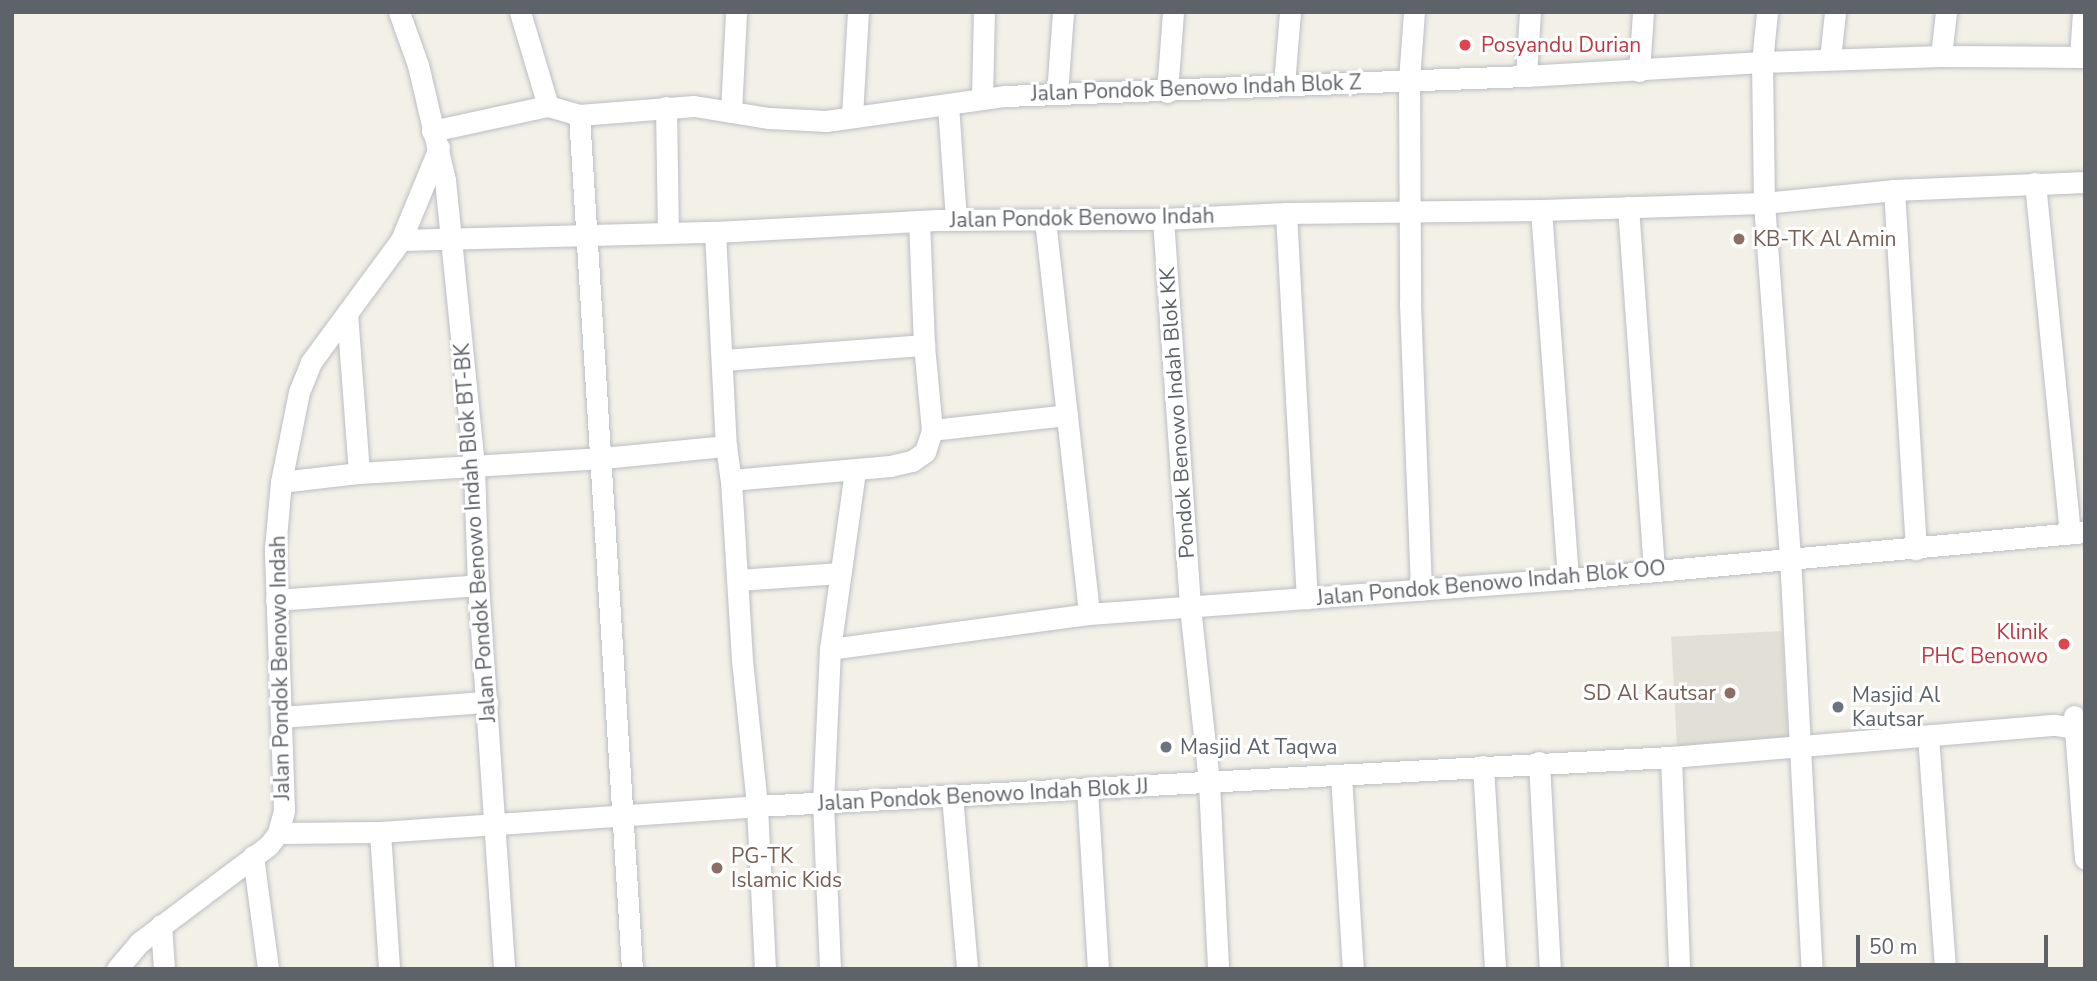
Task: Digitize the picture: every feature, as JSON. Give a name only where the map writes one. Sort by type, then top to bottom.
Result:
[{"type":"street","name":"Jalan Pondok Benowo Indah Blok BT-BK","points":[[399,12],[418,65],[436,139],[452,241],[474,467],[478,585],[504,969]]},
{"type":"street","points":[[520,12],[548,106]]},
{"type":"street","points":[[731,112],[736,12]]},
{"type":"street","points":[[852,116],[858,12]]},
{"type":"street","points":[[982,98],[984,12]]},
{"type":"street","points":[[1057,94],[1063,12]]},
{"type":"street","points":[[1167,92],[1174,12]]},
{"type":"street","points":[[1284,84],[1290,12]]},
{"type":"street","points":[[1414,12],[1409,80],[1412,212],[1410,303],[1421,590]]},
{"type":"street","points":[[1526,76],[1530,12]]},
{"type":"street","points":[[1639,71],[1643,12]]},
{"type":"street","points":[[1767,12],[1762,62],[1764,203],[1790,556],[1812,969]]},
{"type":"street","points":[[1830,59],[1835,12]]},
{"type":"street","points":[[1941,55],[1946,12]]},
{"type":"street","points":[[2082,57],[2083,12]]},
{"type":"street","name":"Jalan Pondok Benowo Indah Blok Z","points":[[579,115],[694,106],[805,121],[948,105],[982,98],[1057,94],[1167,92],[1284,84],[1639,71],[1830,59],[1941,55],[2082,57]]},
{"type":"street","points":[[948,105],[956,219]]},
{"type":"street","points":[[436,139],[548,106],[579,115],[603,458],[632,969]]},
{"type":"street","points":[[666,107],[668,231]]},
{"type":"street","name":"Jalan Pondok Benowo Indah","points":[[278,833],[284,810],[275,549],[282,482],[304,375],[401,240],[436,139]]},
{"type":"street","name":"Jalan Pondok Benowo Indah","points":[[401,240],[452,241],[586,233],[715,232],[956,219],[1163,219],[1286,213],[1541,210],[1764,203],[1894,190],[2085,182]]},
{"type":"street","points":[[2035,183],[2077,532]]},
{"type":"street","points":[[1894,190],[1916,549]]},
{"type":"street","points":[[1628,207],[1654,570]]},
{"type":"street","points":[[1541,210],[1568,579]]},
{"type":"street","points":[[1286,213],[1307,598]]},
{"type":"street","name":"Pondok Benowo Indah Blok KK","points":[[1163,219],[1191,607],[1209,783],[1218,969]]},
{"type":"street","points":[[1045,220],[1089,614]]},
{"type":"street","points":[[731,480],[890,466],[920,457],[929,445],[932,430],[924,345],[919,221]]},
{"type":"street","points":[[715,232],[724,360],[726,446],[757,806],[765,969]]},
{"type":"street","points":[[347,313],[359,473]]},
{"type":"street","points":[[724,360],[924,345]]},
{"type":"street","points":[[932,430],[1067,415]]},
{"type":"street","points":[[282,482],[359,473],[603,458],[726,446]]},
{"type":"street","points":[[830,969],[823,803],[830,649],[855,471]]},
{"type":"street","name":"Jalan Pondok Benowo Indah Blok OO","points":[[1191,607],[1568,579],[1790,556],[1916,549],[2077,532]]},
{"type":"street","points":[[737,580],[841,573]]},
{"type":"street","points":[[275,600],[478,585]]},
{"type":"street","points":[[830,649],[1089,614],[1191,607]]},
{"type":"street","points":[[281,717],[487,702]]},
{"type":"street","points":[[1209,783],[1539,762],[1671,757],[2075,723],[2085,859]]},
{"type":"street","points":[[1928,736],[1945,969]]},
{"type":"street","points":[[1671,757],[1679,969]]},
{"type":"street","points":[[1539,762],[1550,969]]},
{"type":"street","points":[[1483,766],[1494,969]]},
{"type":"street","points":[[1340,775],[1353,969]]},
{"type":"street","name":"Jalan Pondok Benowo Indah Blok JJ","points":[[278,833],[380,832],[757,806],[1209,783]]},
{"type":"street","points":[[1087,789],[1098,969]]},
{"type":"street","points":[[952,796],[967,969]]},
{"type":"street","points":[[380,832],[389,969]]},
{"type":"street","points":[[117,969],[140,942],[269,845],[278,833]]},
{"type":"street","points":[[253,856],[268,969]]},
{"type":"street","points":[[161,925],[164,969]]},
{"type":"shaded area","name":"SD Al Kautsar","points":[[1782,631],[1788,746],[1677,752],[1671,637]]},
{"type":"place","name":"Posyandu Durian","points":[[1465,45]]},
{"type":"place","name":"KB-TK Al Amin","points":[[1739,239]]},
{"type":"place","name":"Klinik PHC Benowo","points":[[2064,644]]},
{"type":"place","name":"SD Al Kautsar","points":[[1730,693]]},
{"type":"place","name":"Masjid Al Kautsar","points":[[1838,707]]},
{"type":"place","name":"Masjid At Taqwa","points":[[1166,747]]},
{"type":"place","name":"PG-TK Islamic Kids","points":[[717,868]]}]
